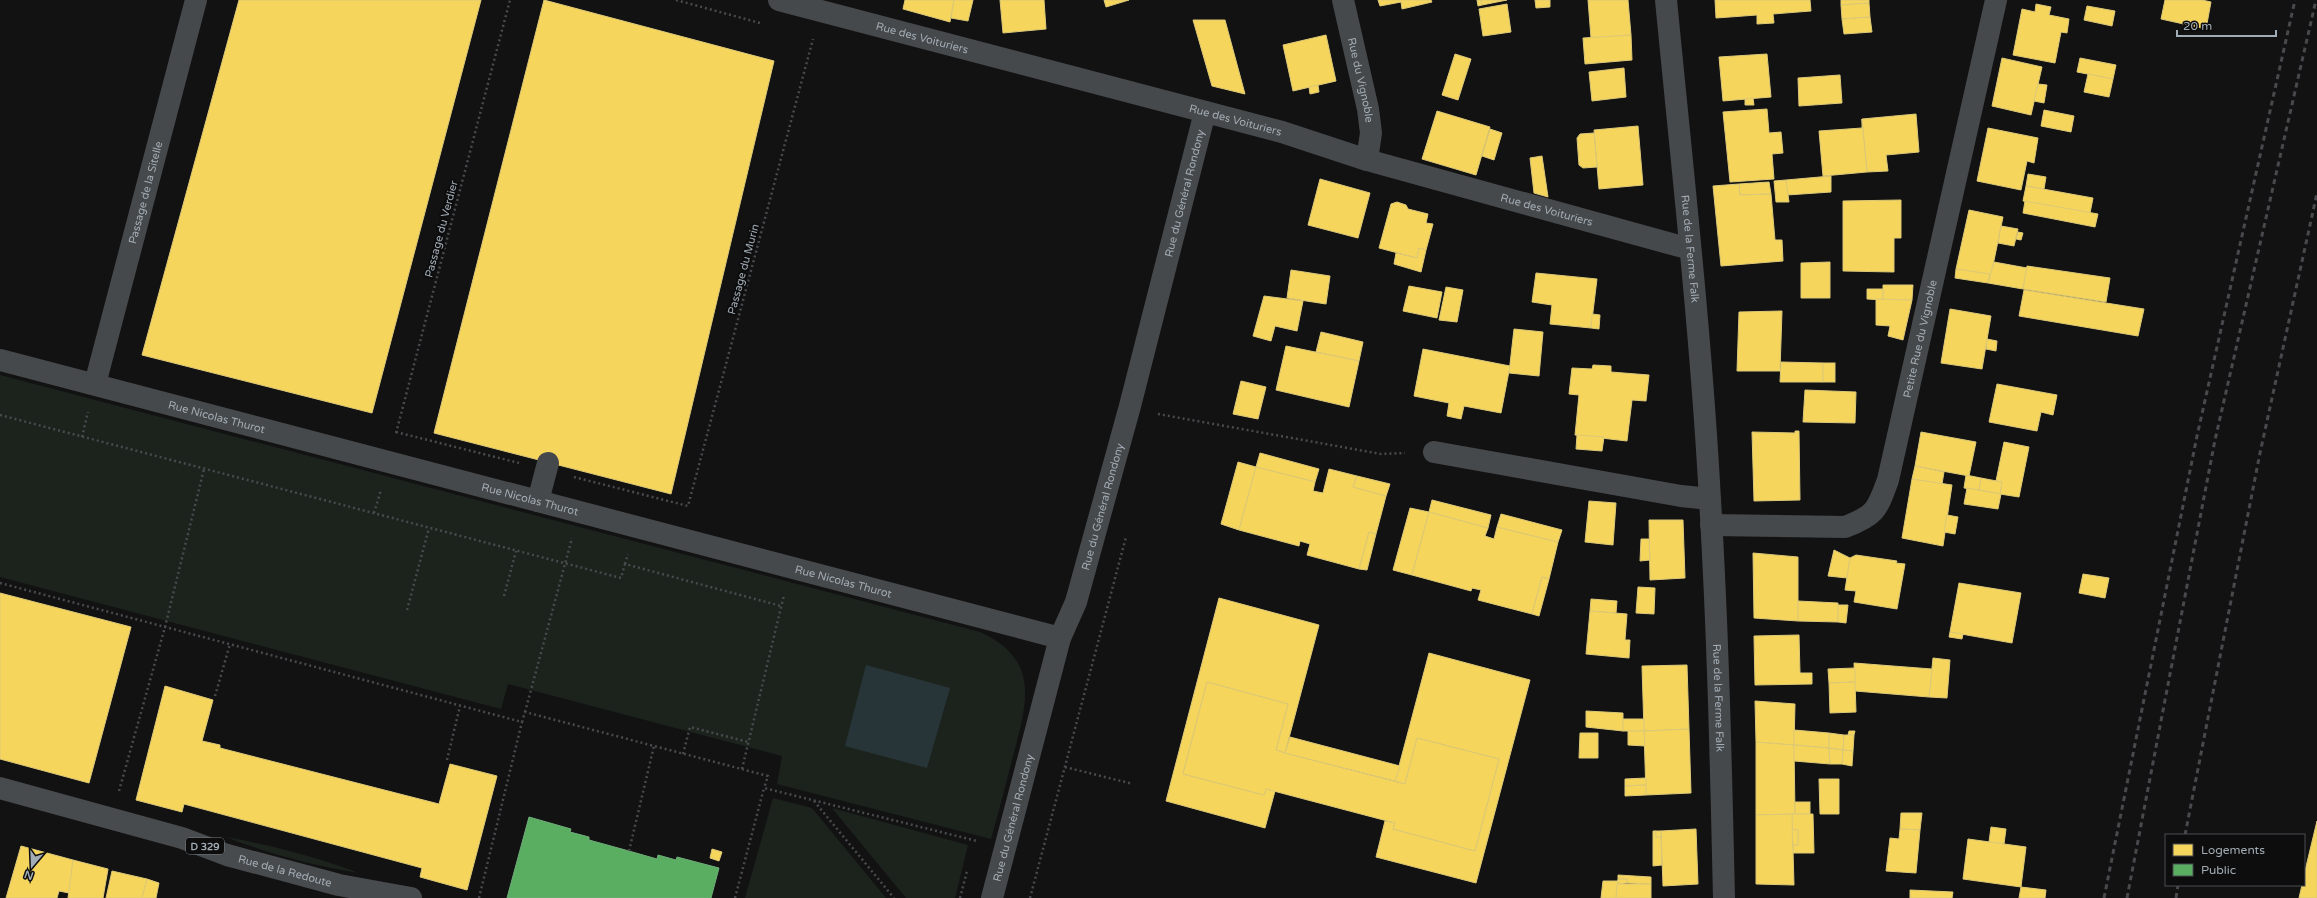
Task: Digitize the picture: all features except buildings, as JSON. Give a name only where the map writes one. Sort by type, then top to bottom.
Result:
[{"type":"main road","name":"Rue de la Redoute","points":[[0,788],[182,838],[227,855],[339,885],[411,898]]},
{"type":"street","name":"Passage de la Sitelle","points":[[94,384],[196,0]]},
{"type":"street","name":"Rue des Voituriers","points":[[779,0],[827,6],[1205,112],[1282,132],[1367,160],[1690,249]]},
{"type":"street","name":"Rue du Vignoble","points":[[1343,0],[1368,109],[1371,134],[1367,160]]},
{"type":"street","name":"Rue de la Ferme Falk","points":[[1666,0],[1690,249],[1710,499],[1718,646],[1724,898]]},
{"type":"street","name":"Petite Rue du Vignoble","points":[[1711,525],[1845,527],[1866,519],[1878,506],[1888,480],[1996,0]]},
{"type":"street","name":"Rue du Général Rondony","points":[[992,898],[1060,638],[1076,602],[1130,406],[1205,112]]},
{"type":"street","name":"Rue Nicolas Thurot","points":[[0,360],[1060,638]]},
{"type":"street","points":[[1434,452],[1681,496],[1710,499]]},
{"type":"street","points":[[538,501],[548,463]]},
{"type":"path","name":"Passage du Verdier","points":[[389,461],[510,0]]},
{"type":"path","points":[[676,0],[767,24]]},
{"type":"path","name":"Passage du Murin","points":[[688,506],[813,37]]},
{"type":"path","points":[[1130,406],[1158,414],[1381,454],[1434,452]]},
{"type":"path","points":[[1156,422],[1158,414]]},
{"type":"path","points":[[0,415],[621,578],[625,564],[781,606]]},
{"type":"path","points":[[119,793],[165,627],[204,469]]},
{"type":"path","points":[[407,610],[429,528]]},
{"type":"path","points":[[1030,898],[1126,534]]},
{"type":"path","points":[[504,596],[516,550]]},
{"type":"path","points":[[479,898],[522,722],[564,564]]},
{"type":"path","points":[[742,769],[781,606],[792,568]]},
{"type":"path","points":[[0,583],[522,722]]},
{"type":"path","points":[[215,696],[230,644]]},
{"type":"path","points":[[446,760],[460,706]]},
{"type":"path","points":[[525,712],[768,776],[735,898]]},
{"type":"path","points":[[683,754],[690,727],[748,742]]},
{"type":"path","points":[[629,851],[654,746]]},
{"type":"path","points":[[1065,767],[1133,784]]},
{"type":"path","points":[[764,788],[977,841],[975,848]]},
{"type":"path","points":[[814,800],[894,898]]},
{"type":"path","points":[[960,898],[968,869]]},
{"type":"shaded area","points":[[0,375],[980,632],[1000,643],[1013,656],[1021,670],[1025,685],[1025,701],[1018,737],[991,839],[777,784],[782,756],[508,684],[501,709],[0,577]]},
{"type":"shaded area","points":[[866,665],[950,688],[927,768],[845,746]]},
{"type":"shaded area","points":[[773,798],[812,808],[886,898],[745,898]]},
{"type":"shaded area","points":[[832,808],[968,845],[955,898],[906,898]]},
{"type":"shaded area","points":[[226,837],[294,852],[359,873],[292,859]]},
{"type":"railway","points":[[2104,898],[2197,436],[2295,0]]},
{"type":"railway","points":[[2127,898],[2215,440],[2316,0]]},
{"type":"railway","points":[[2185,834],[2260,453],[2317,193]]},
{"type":"railway","points":[[2176,898],[2178,886]]}]
